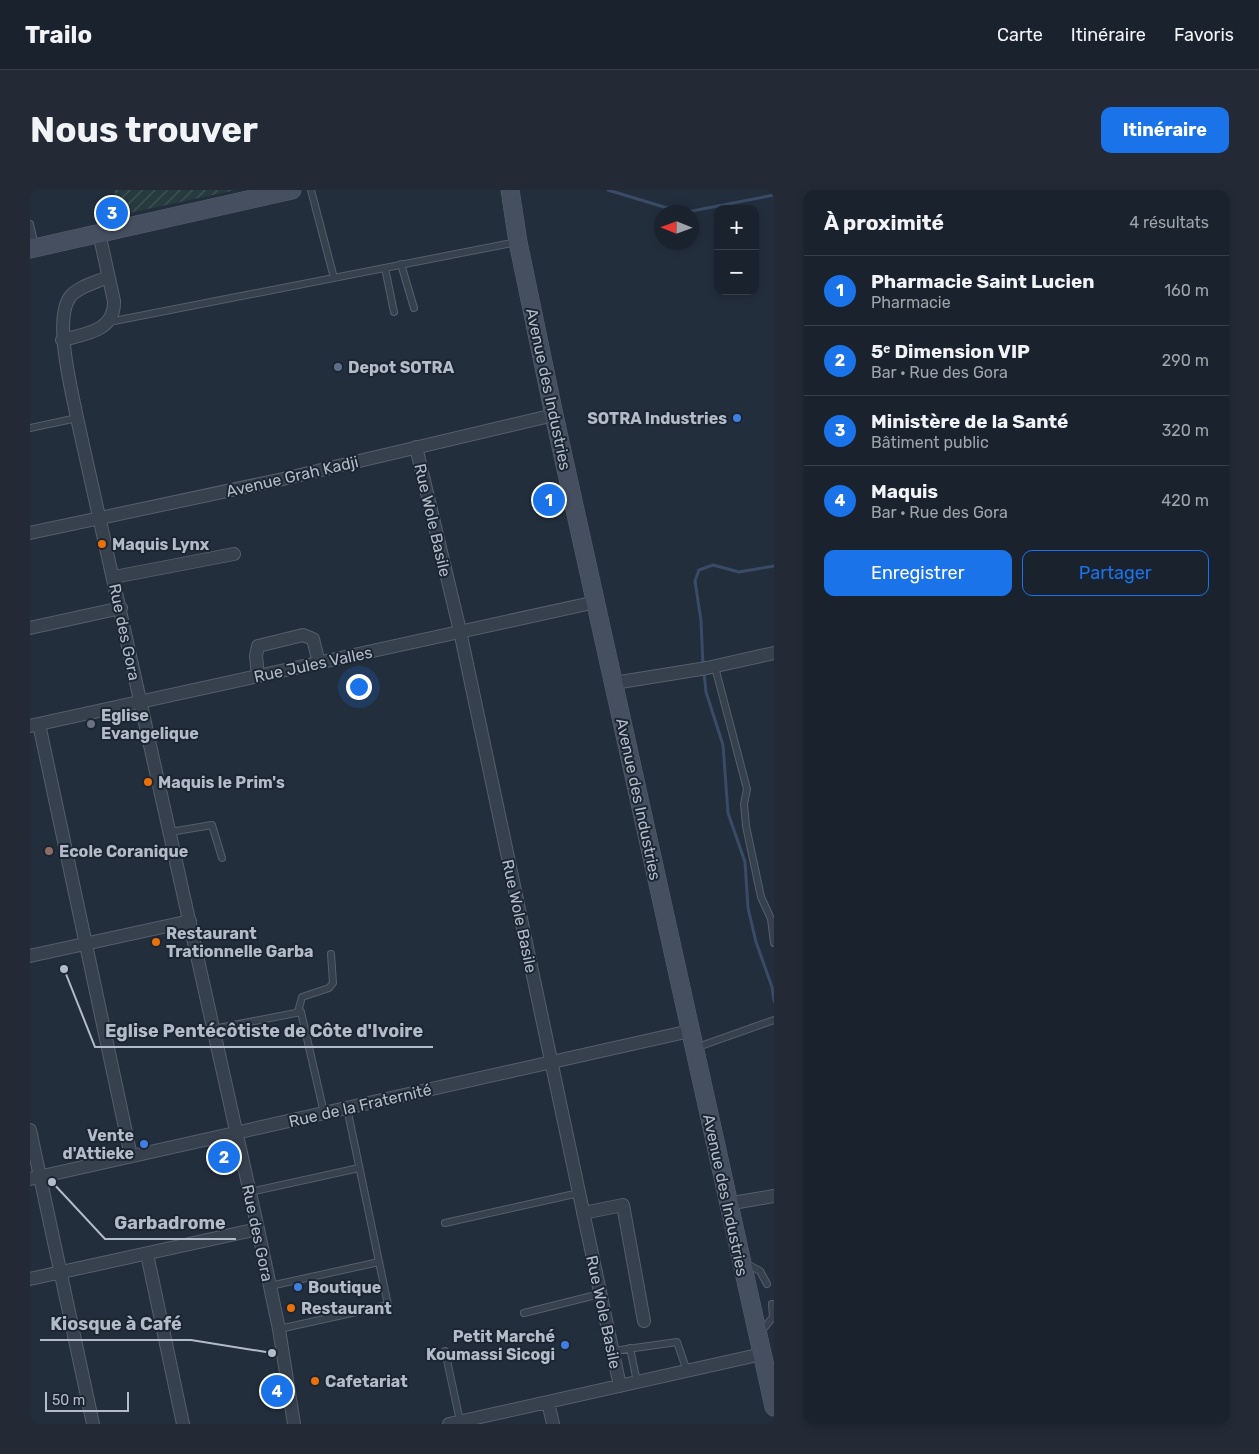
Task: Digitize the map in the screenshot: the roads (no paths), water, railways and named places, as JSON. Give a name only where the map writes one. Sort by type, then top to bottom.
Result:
[{"type":"street","points":[[33,248],[292,190]]},
{"type":"street","name":"Avenue des Industries","points":[[510,190],[518,242],[554,416],[727,1204],[758,1336],[767,1361],[774,1407]]},
{"type":"street","points":[[62,340],[92,333],[109,322],[114,312],[114,301],[99,234]]},
{"type":"street","name":"Rue des Gora","points":[[108,277],[70,296],[66,305],[62,340],[77,418],[121,608],[258,1229],[279,1330],[294,1424]]},
{"type":"street","name":"Avenue Grah Kadji","points":[[30,532],[100,519],[554,416]]},
{"type":"street","name":"Rue Wole Basile","points":[[416,447],[460,632],[620,1386]]},
{"type":"street","points":[[114,577],[234,554]]},
{"type":"street","name":"Rue Jules Valles","points":[[34,725],[596,602]]},
{"type":"street","points":[[30,628],[121,608]]},
{"type":"street","points":[[258,676],[256,651],[258,646],[303,635],[313,639],[319,663]]},
{"type":"street","points":[[614,683],[706,668],[774,653]]},
{"type":"street","points":[[34,725],[86,944],[131,1156]]},
{"type":"street","points":[[30,956],[190,921]]},
{"type":"street","name":"Rue de la Fraternité","points":[[35,1178],[690,1031]]},
{"type":"street","points":[[30,1130],[35,1178],[60,1273],[93,1424]]},
{"type":"street","points":[[727,1204],[774,1196]]},
{"type":"street","points":[[583,1213],[623,1205],[644,1321]]},
{"type":"street","points":[[30,1279],[258,1229]]},
{"type":"street","points":[[147,1254],[183,1424]]},
{"type":"street","points":[[464,1422],[687,1371],[767,1361]]},
{"type":"street","points":[[548,1402],[553,1424]]},
{"type":"lane","points":[[311,190],[334,278]]},
{"type":"lane","points":[[30,224],[33,248]]},
{"type":"lane","points":[[109,322],[518,242]]},
{"type":"lane","points":[[402,264],[414,308]]},
{"type":"lane","points":[[385,268],[394,312]]},
{"type":"lane","points":[[30,428],[77,418]]},
{"type":"lane","points":[[706,668],[747,789],[744,804],[746,826],[761,897],[771,920],[774,943]]},
{"type":"lane","points":[[170,832],[212,825],[222,858]]},
{"type":"lane","points":[[298,1012],[302,997],[329,988],[333,983],[331,954]]},
{"type":"lane","points":[[213,1029],[298,1012],[303,1015],[324,1113]]},
{"type":"lane","points":[[694,1048],[774,1020]]},
{"type":"lane","points":[[279,1330],[388,1305],[347,1108]]},
{"type":"lane","points":[[250,1192],[358,1168]]},
{"type":"lane","points":[[444,1223],[578,1193]]},
{"type":"lane","points":[[740,1260],[760,1271],[767,1284]]},
{"type":"lane","points":[[270,1286],[379,1262]]},
{"type":"lane","points":[[524,1313],[600,1294]]},
{"type":"lane","points":[[758,1336],[773,1317],[772,1304]]},
{"type":"lane","points":[[613,1351],[677,1342],[687,1371]]},
{"type":"lane","points":[[630,1348],[636,1382]]},
{"type":"lane","points":[[445,1350],[464,1422]]},
{"type":"waterway","points":[[608,190],[664,207],[692,211],[774,195]]},
{"type":"waterway","points":[[703,665],[701,621],[695,581],[699,570],[713,565],[739,572],[774,566]]},
{"type":"waterway","points":[[704,672],[706,692],[723,745],[728,813],[745,862],[748,908],[756,942],[772,987],[774,1001]]},
{"type":"place","name":"Ministère de la Santé","points":[[112,213]]},
{"type":"place","name":"Depot SOTRA","points":[[338,367]]},
{"type":"place","name":"SOTRA Industries","points":[[737,418]]},
{"type":"place","name":"Pharmacie Saint Lucien","points":[[549,500]]},
{"type":"place","name":"Maquis Lynx","points":[[102,544]]},
{"type":"place","name":"Eglise Evangelique","points":[[91,724]]},
{"type":"place","name":"Maquis le Prim's","points":[[148,782]]},
{"type":"place","name":"Ecole Coranique","points":[[49,851]]},
{"type":"place","name":"Restaurant Trationnelle Garba","points":[[156,942]]},
{"type":"place","name":"Eglise Pentécôtiste de Côte d'Ivoire","points":[[64,969]]},
{"type":"place","name":"Vente d'Attieke","points":[[144,1144]]},
{"type":"place","name":"5ᵉ Dimension VIP","points":[[224,1157]]},
{"type":"place","name":"Garbadrome","points":[[52,1182]]},
{"type":"place","name":"Boutique","points":[[298,1287]]},
{"type":"place","name":"Restaurant","points":[[291,1308]]},
{"type":"place","name":"Petit Marché Koumassi Sicogi","points":[[565,1345]]},
{"type":"place","name":"Kiosque à Café","points":[[272,1353]]},
{"type":"place","name":"Cafetariat","points":[[315,1381]]},
{"type":"place","name":"Maquis","points":[[277,1391]]}]
